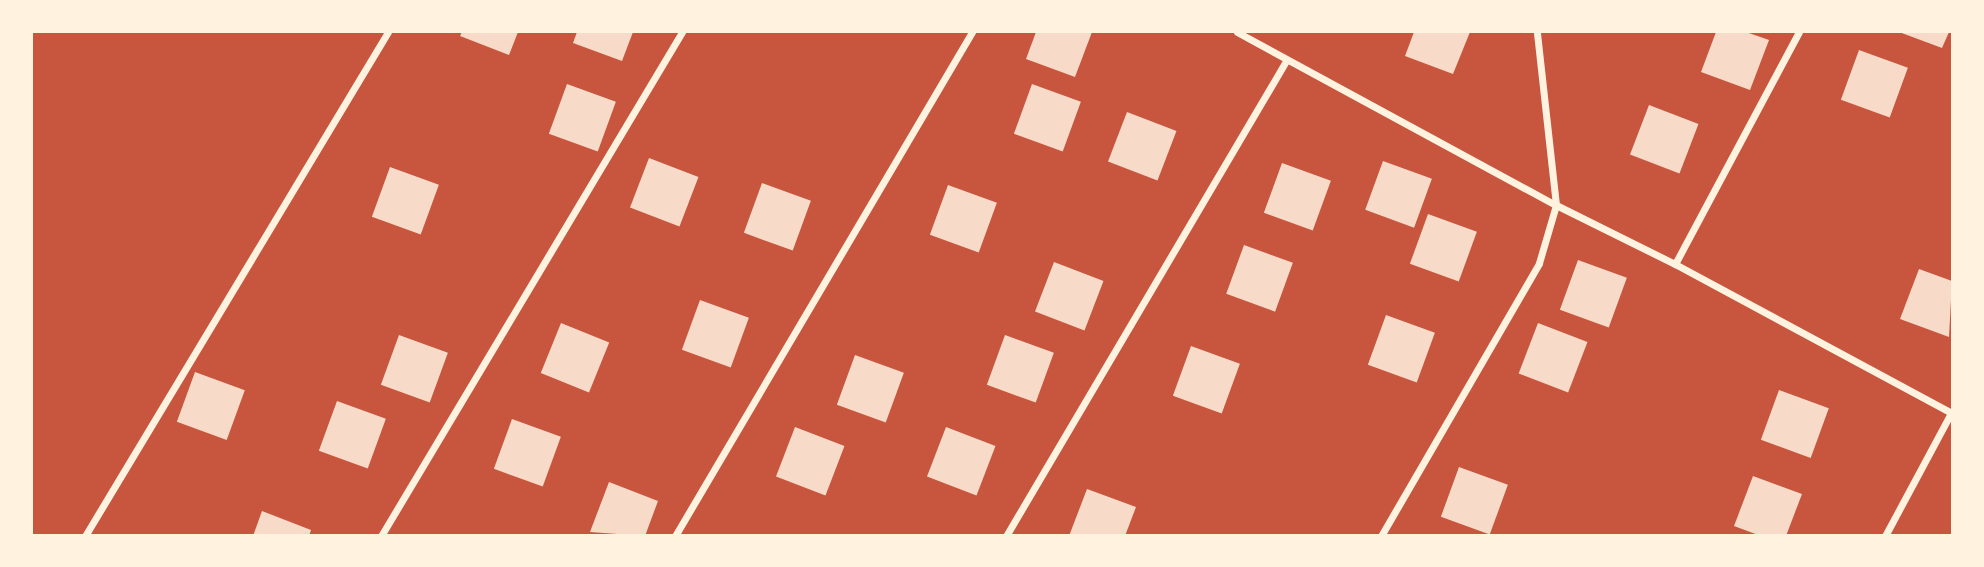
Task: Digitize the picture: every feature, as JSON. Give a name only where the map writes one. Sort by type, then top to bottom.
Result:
[{"type":"street","points":[[85,536],[388,32]]},
{"type":"street","points":[[381,536],[682,32]]},
{"type":"street","points":[[675,536],[972,32]]},
{"type":"street","points":[[1237,32],[1286,61],[1556,205],[1675,264],[1952,413],[1885,536]]},
{"type":"street","points":[[1381,536],[1539,262],[1556,205],[1537,32]]},
{"type":"street","points":[[1675,264],[1799,32]]},
{"type":"street","points":[[1006,536],[1286,61]]},
{"type":"building","points":[[462,32],[518,32],[509,55],[460,36]]},
{"type":"building","points":[[577,32],[633,32],[622,61],[573,43]]},
{"type":"building","points":[[1036,32],[1092,32],[1075,77],[1026,59]]},
{"type":"building","points":[[1414,32],[1470,32],[1453,74],[1405,56]]},
{"type":"building","points":[[1716,32],[1746,32],[1769,40],[1750,90],[1701,72]]},
{"type":"building","points":[[1899,32],[1949,32],[1942,48]]},
{"type":"building","points":[[1859,50],[1908,68],[1890,118],[1841,100]]},
{"type":"building","points":[[567,84],[616,102],[598,152],[549,134]]},
{"type":"building","points":[[1032,84],[1081,102],[1063,152],[1014,134]]},
{"type":"building","points":[[1649,105],[1698,124],[1679,173],[1630,154]]},
{"type":"building","points":[[1127,112],[1176,131],[1157,180],[1108,161]]},
{"type":"building","points":[[649,158],[698,177],[679,226],[630,207]]},
{"type":"building","points":[[1383,161],[1432,179],[1414,228],[1365,210]]},
{"type":"building","points":[[1282,163],[1331,181],[1313,231],[1264,213]]},
{"type":"building","points":[[390,167],[439,185],[421,235],[372,217]]},
{"type":"building","points":[[762,183],[811,201],[793,251],[744,233]]},
{"type":"building","points":[[948,185],[997,203],[979,253],[930,235]]},
{"type":"building","points":[[1428,214],[1477,232],[1459,282],[1410,264]]},
{"type":"building","points":[[1244,245],[1293,263],[1275,312],[1226,294]]},
{"type":"building","points":[[1578,260],[1627,278],[1609,328],[1560,310]]},
{"type":"building","points":[[1054,262],[1103,281],[1084,330],[1035,311]]},
{"type":"building","points":[[1919,269],[1952,281],[1949,337],[1900,319]]},
{"type":"building","points":[[700,300],[749,318],[731,368],[682,350]]},
{"type":"building","points":[[1386,315],[1435,333],[1417,383],[1368,365]]},
{"type":"building","points":[[561,323],[609,342],[589,393],[541,373]]},
{"type":"building","points":[[1538,323],[1587,342],[1568,392],[1519,373]]},
{"type":"building","points":[[399,335],[448,353],[430,403],[381,385]]},
{"type":"building","points":[[1005,335],[1054,353],[1036,403],[987,385]]},
{"type":"building","points":[[1191,346],[1240,364],[1222,414],[1173,396]]},
{"type":"building","points":[[855,355],[904,373],[886,423],[837,405]]},
{"type":"building","points":[[195,372],[245,390],[227,440],[177,422]]},
{"type":"building","points":[[1779,390],[1829,408],[1811,458],[1761,440]]},
{"type":"building","points":[[337,401],[386,419],[368,469],[319,451]]},
{"type":"building","points":[[512,419],[561,437],[543,487],[494,469]]},
{"type":"building","points":[[795,427],[844,446],[825,495],[776,476]]},
{"type":"building","points":[[946,427],[995,446],[976,495],[927,476]]},
{"type":"building","points":[[1459,467],[1508,485],[1490,535],[1441,517]]},
{"type":"building","points":[[1753,476],[1802,494],[1786,536],[1761,536],[1734,526]]},
{"type":"building","points":[[609,482],[658,501],[645,536],[590,532]]},
{"type":"building","points":[[1087,489],[1136,507],[1125,536],[1069,536]]},
{"type":"building","points":[[262,511],[311,530],[309,536],[253,536]]}]
